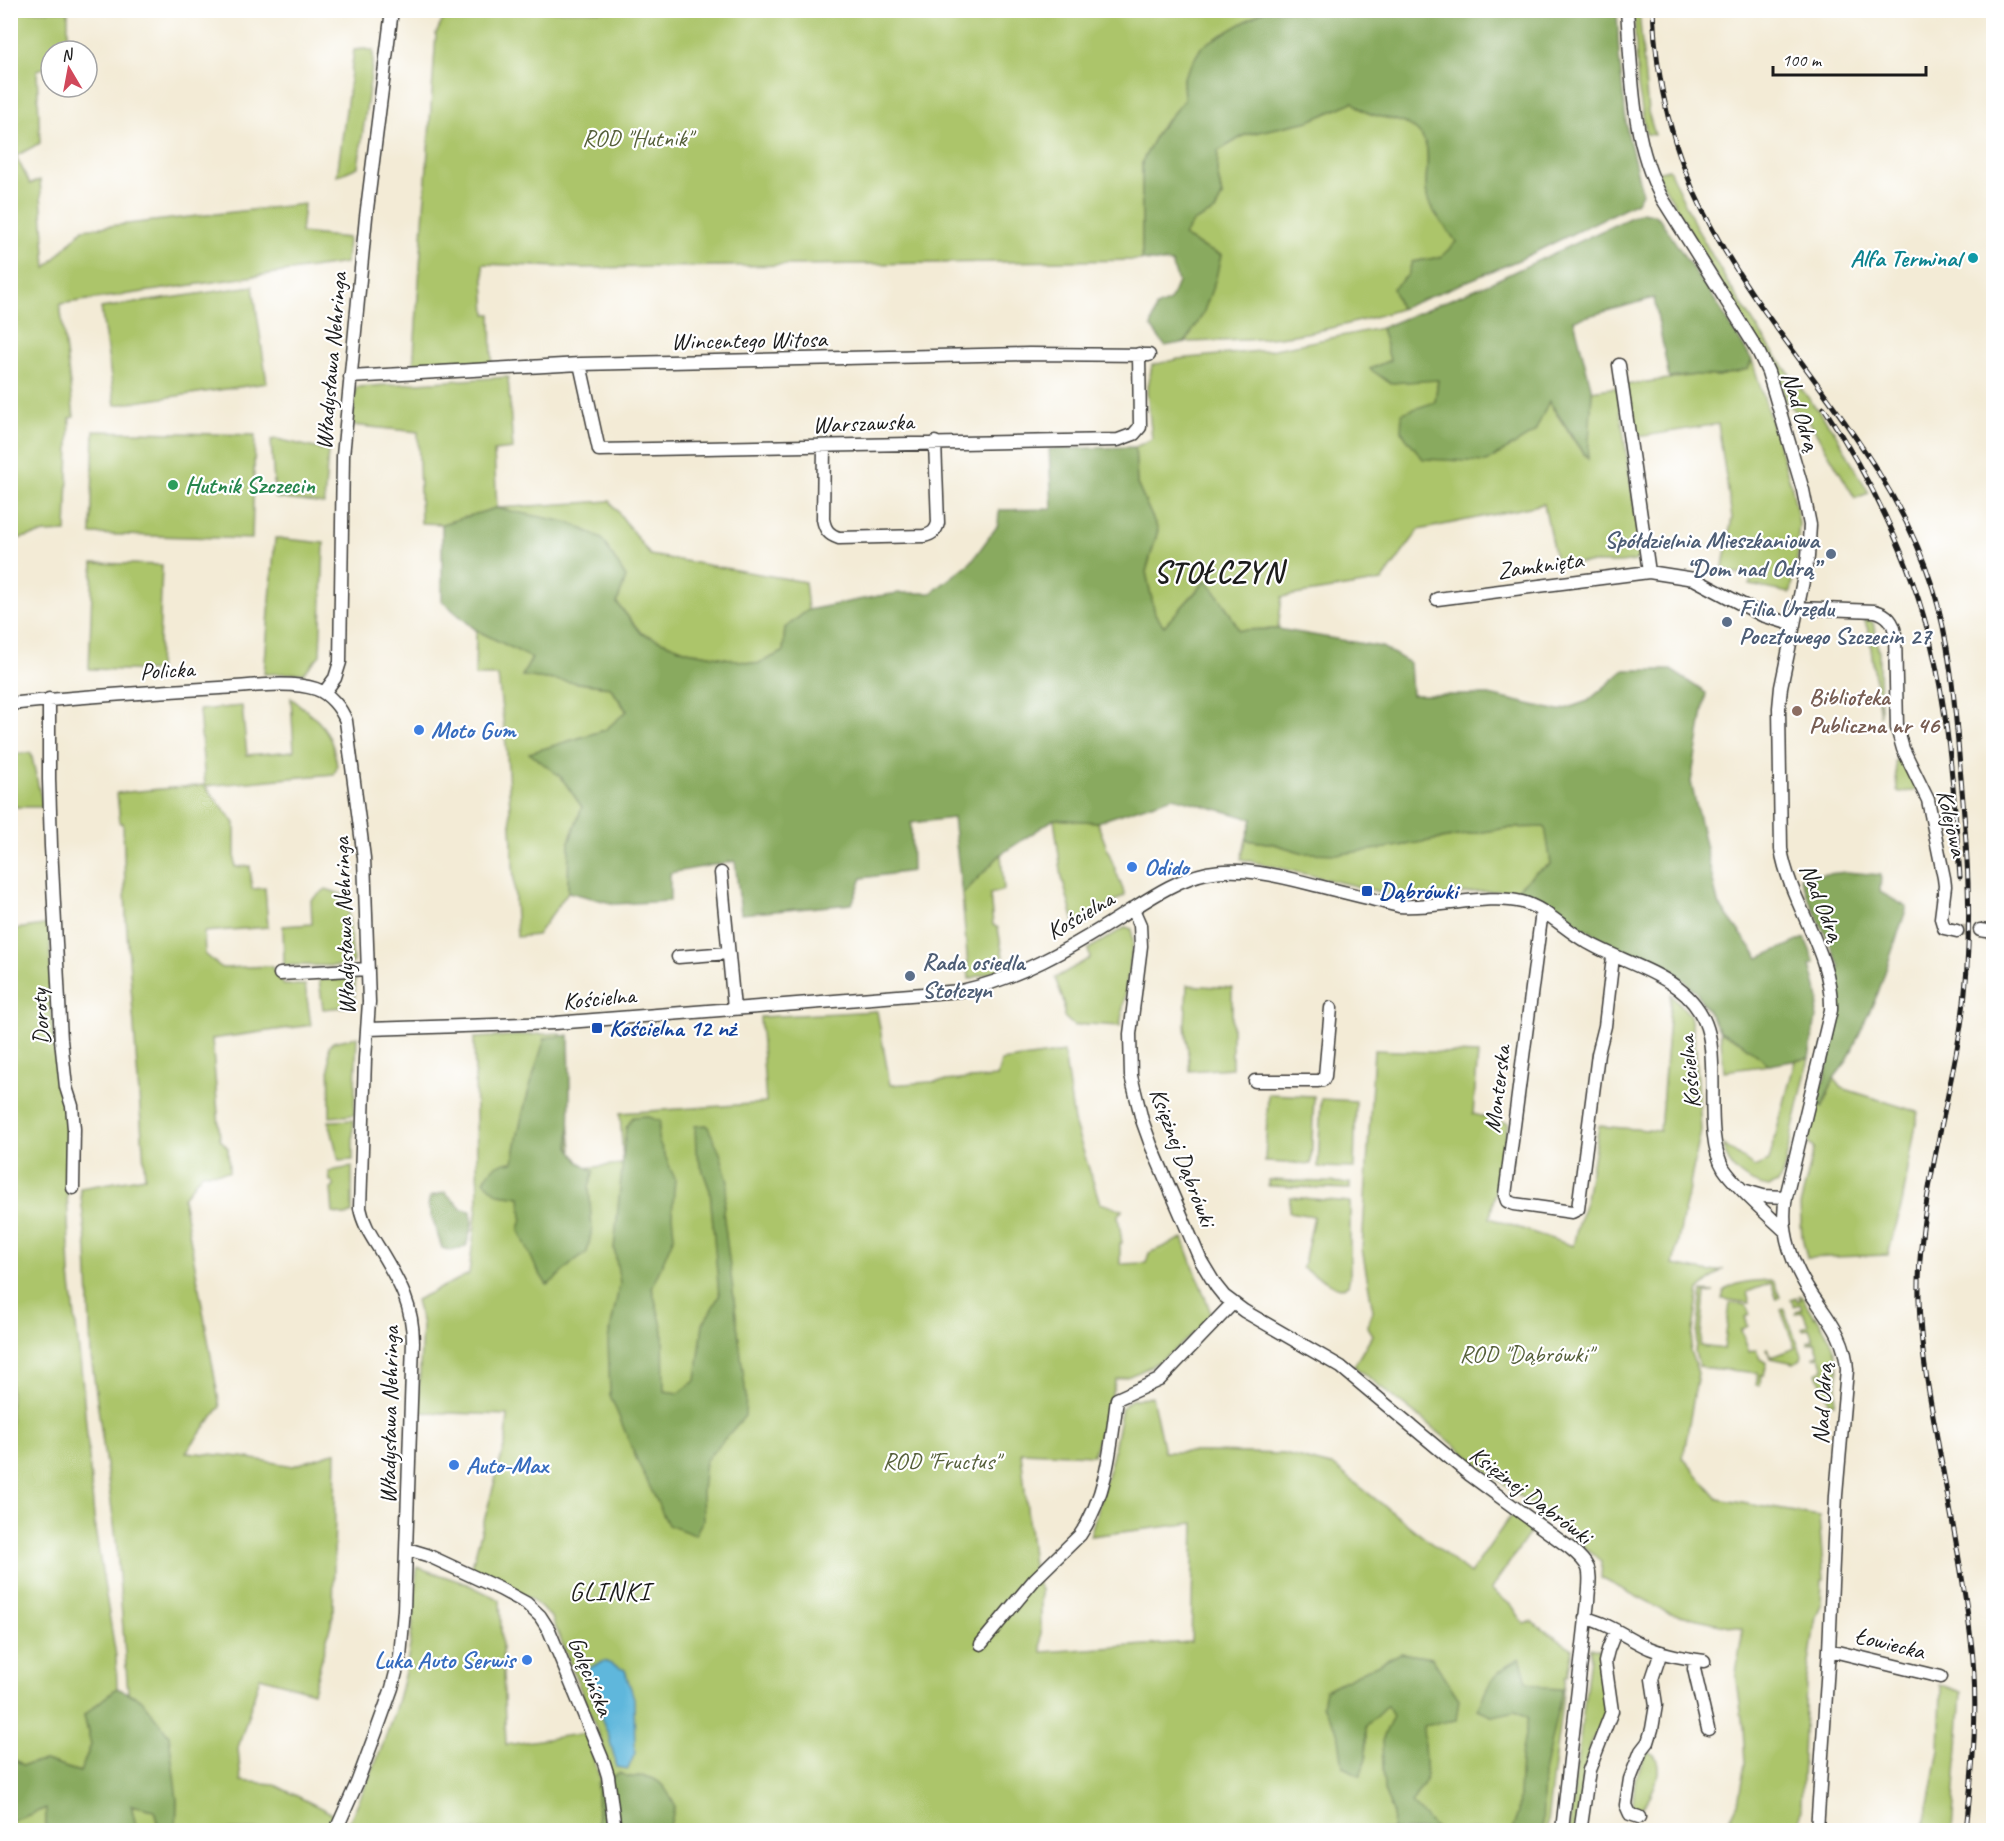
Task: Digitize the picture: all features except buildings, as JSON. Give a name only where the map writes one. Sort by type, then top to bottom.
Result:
[{"type":"street","name":"Władysława Nehringa","points":[[336,1830],[357,1783],[392,1688],[398,1665],[403,1633],[407,1549],[413,1324],[405,1295],[367,1229],[361,1210],[364,1069],[368,1029],[364,858],[348,728],[340,710],[324,693],[335,678],[340,662],[342,467],[366,217],[392,10]]},
{"type":"street","name":"Nad Odrą","points":[[1627,10],[1636,122],[1652,181],[1758,351],[1768,372],[1809,512],[1808,557],[1780,687],[1781,849],[1783,865],[1789,882],[1826,969],[1831,1010],[1786,1197],[1783,1219],[1788,1243],[1802,1277],[1839,1333],[1847,1360],[1836,1495],[1817,1830]]},
{"type":"street","name":"Wincentego Witosa","points":[[350,377],[580,364],[1144,354]]},
{"type":"street","name":"Warszawska","points":[[580,364],[599,450],[1118,440],[1134,434],[1140,427],[1144,354]]},
{"type":"street","points":[[1619,365],[1649,572]]},
{"type":"street","points":[[824,446],[823,519],[825,528],[831,535],[839,538],[924,536],[936,529],[938,523],[935,442]]},
{"type":"street","name":"Zamknięta","points":[[1437,599],[1649,572],[1694,579],[1762,615],[1794,625]]},
{"type":"street","name":"Kolejowa","points":[[1798,608],[1875,611],[1883,614],[1893,624],[1897,731],[1903,749],[1928,800],[1945,886],[1941,921],[1944,928],[1958,931]]},
{"type":"street","name":"Policka","points":[[10,704],[49,699],[271,686],[304,686],[324,693]]},
{"type":"street","name":"Doroty","points":[[49,699],[51,846],[61,1040],[66,1088],[72,1106],[74,1129],[73,1188]]},
{"type":"street","name":"Kościelna","points":[[368,1029],[555,1023],[936,994],[988,985],[1051,956],[1186,880],[1208,873],[1234,871],[1280,876],[1399,906],[1424,907],[1505,900],[1521,902],[1542,911],[1613,957],[1664,978],[1686,994],[1707,1025],[1712,1050],[1716,1148],[1724,1168],[1785,1231]]},
{"type":"street","points":[[721,873],[734,1008]]},
{"type":"street","name":"Księżnej Dąbrówki","points":[[1133,909],[1140,925],[1141,946],[1130,1034],[1130,1067],[1134,1093],[1151,1145],[1202,1261],[1216,1286],[1233,1303],[1341,1367],[1470,1476],[1585,1560],[1590,1575],[1562,1830]]},
{"type":"street","name":"Monterska","points":[[1542,911],[1505,1195],[1507,1201],[1514,1204],[1572,1212],[1578,1209],[1613,957]]},
{"type":"street","points":[[678,957],[728,953]]},
{"type":"street","points":[[280,974],[368,969]]},
{"type":"street","points":[[1255,1081],[1323,1080],[1331,1008]]},
{"type":"street","points":[[1743,1189],[1759,1196],[1786,1197]]},
{"type":"street","points":[[981,1644],[1035,1579],[1080,1535],[1086,1526],[1097,1501],[1107,1465],[1117,1399],[1159,1380],[1233,1303]]},
{"type":"street","name":"Golęcińska","points":[[407,1549],[427,1555],[500,1589],[526,1603],[540,1616],[549,1630],[604,1763],[608,1776],[615,1830]]},
{"type":"street","points":[[1585,1618],[1600,1621],[1615,1632],[1661,1652],[1700,1660],[1694,1669],[1708,1730]]},
{"type":"street","points":[[1581,1826],[1589,1770],[1612,1711],[1605,1662],[1615,1632]]},
{"type":"street","name":"Łowiecka","points":[[1829,1650],[1941,1677]]},
{"type":"street","points":[[1639,1816],[1630,1814],[1626,1805],[1630,1779],[1652,1730],[1656,1705],[1652,1679],[1661,1652]]},
{"type":"green space","points":[[1265,10],[1617,11],[1627,130],[1642,193],[1637,202],[1521,259],[1400,309],[1393,288],[1408,275],[1412,262],[1441,257],[1456,242],[1428,200],[1427,152],[1420,135],[1406,124],[1369,114],[1353,102],[1309,121],[1245,135],[1218,151],[1217,172],[1222,196],[1215,211],[1193,222],[1183,236],[1221,255],[1216,278],[1203,314],[1186,342],[1165,346],[1151,327],[1156,307],[1170,301],[1178,282],[1172,263],[1142,260],[1142,162],[1158,131],[1184,100],[1183,78],[1202,46]]},
{"type":"green space","points":[[10,11],[68,11],[68,39],[39,39],[39,69],[37,70],[40,143],[16,156],[30,184],[40,180],[46,268],[83,229],[304,204],[301,233],[348,238],[346,263],[60,304],[74,417],[70,418],[66,532],[45,533],[11,540]]},
{"type":"green space","name":"ROD \"Hutnik\"","points":[[447,11],[1265,11],[1239,25],[1183,78],[1184,100],[1158,131],[1142,162],[1142,260],[585,268],[483,264],[486,314],[491,314],[492,363],[413,368],[436,34]]},
{"type":"green space","points":[[1634,11],[1639,11],[1648,112],[1655,135],[1646,134],[1638,86]]},
{"type":"green space","points":[[354,50],[373,51],[373,60],[358,167],[337,176]]},
{"type":"green space","points":[[1353,102],[1370,114],[1406,124],[1420,135],[1427,152],[1428,200],[1457,242],[1441,257],[1412,262],[1408,275],[1394,288],[1400,309],[1348,324],[1296,335],[1251,340],[1186,342],[1203,314],[1221,255],[1183,236],[1193,222],[1215,211],[1222,196],[1217,172],[1218,151],[1245,135],[1309,121]]},
{"type":"green space","points":[[1669,169],[1696,227],[1729,285],[1775,355],[1834,431],[1869,493],[1855,498],[1808,419],[1792,408],[1785,399],[1770,360],[1723,288],[1661,181],[1657,172]]},
{"type":"green space","points":[[1642,212],[1653,214],[1660,219],[1708,289],[1752,360],[1748,369],[1719,376],[1696,375],[1669,378],[1654,298],[1574,320],[1592,391],[1588,459],[1549,401],[1535,432],[1486,462],[1423,459],[1401,431],[1402,413],[1435,402],[1438,380],[1390,383],[1370,369],[1390,360],[1381,328],[1492,282]]},
{"type":"green space","points":[[253,286],[267,383],[115,405],[101,308]]},
{"type":"green space","points":[[1381,328],[1391,360],[1371,369],[1390,383],[1438,379],[1435,402],[1548,401],[1587,458],[1592,391],[1617,387],[1641,554],[1635,561],[1621,563],[1556,563],[1544,504],[1419,530],[1382,581],[1282,597],[1278,629],[1239,630],[1228,610],[1206,580],[1164,627],[1155,614],[1146,572],[1158,530],[1137,484],[1135,447],[1152,439],[1147,392],[1152,365],[1178,359],[1270,350]]},
{"type":"green space","points":[[1752,360],[1792,488],[1799,523],[1797,546],[1799,548],[1789,593],[1750,585],[1752,577],[1722,571],[1732,518],[1718,424],[1632,438],[1626,385],[1696,375],[1719,376],[1748,369]]},
{"type":"green space","points":[[508,377],[513,449],[494,451],[497,508],[610,501],[650,555],[805,582],[808,610],[785,628],[783,652],[757,664],[687,651],[641,633],[617,603],[496,508],[442,524],[421,523],[418,432],[352,425],[356,387]]},
{"type":"green space","name":"Hutnik Szczecin","points":[[94,431],[255,435],[252,539],[91,534]]},
{"type":"green space","points":[[277,439],[328,451],[324,504],[275,498],[271,440]]},
{"type":"green space","points":[[1135,447],[1137,484],[1158,530],[1146,572],[1155,614],[1164,626],[1207,580],[1239,630],[1278,629],[1382,647],[1410,663],[1412,695],[1489,695],[1559,711],[1588,701],[1624,670],[1671,670],[1706,693],[1691,782],[1718,903],[1759,958],[1805,938],[1815,963],[1810,965],[1819,999],[1809,1058],[1770,1065],[1740,1042],[1720,1031],[1696,992],[1673,970],[1616,947],[1566,918],[1545,900],[1516,890],[1536,872],[1551,864],[1545,827],[1507,828],[1340,854],[1304,853],[1274,844],[1246,840],[1252,819],[1173,797],[1097,822],[1054,819],[1001,854],[962,895],[953,818],[911,823],[912,871],[862,878],[852,904],[741,914],[735,861],[670,873],[670,901],[615,904],[568,892],[569,842],[582,807],[561,777],[529,753],[605,730],[627,711],[610,687],[522,676],[532,658],[476,630],[442,601],[442,524],[496,508],[571,523],[602,539],[626,577],[617,603],[641,633],[687,651],[757,664],[783,652],[785,628],[808,610],[878,596],[931,593],[971,562],[998,525],[999,510],[1052,509],[1049,449]]},
{"type":"green space","points":[[275,538],[324,543],[320,655],[304,673],[264,674]]},
{"type":"green space","points":[[93,563],[162,565],[158,671],[89,669]]},
{"type":"green space","points":[[1864,619],[1873,622],[1879,653],[1880,717],[1869,633]]},
{"type":"green space","points":[[476,630],[532,658],[522,676],[610,687],[627,712],[605,730],[530,753],[561,777],[582,807],[569,842],[568,892],[537,935],[517,937],[507,754],[498,676],[475,676]]},
{"type":"green space","points":[[291,698],[325,729],[333,746],[337,764],[334,774],[205,786],[235,823],[235,867],[250,866],[252,889],[265,888],[268,927],[204,932],[205,954],[222,968],[271,966],[284,985],[305,985],[311,1025],[212,1039],[220,1139],[228,1148],[229,1172],[202,1173],[183,1198],[220,1407],[186,1452],[242,1457],[293,1466],[336,1452],[333,1616],[313,1692],[260,1677],[238,1748],[241,1781],[273,1784],[335,1815],[325,1830],[176,1830],[177,1800],[141,1699],[128,1693],[116,1539],[91,1356],[87,1250],[80,1188],[145,1177],[126,918],[123,823],[120,823],[117,793],[205,785],[199,710],[242,706],[247,755],[294,751]]},
{"type":"green space","points":[[10,751],[12,754],[31,753],[43,807],[16,807],[11,800]]},
{"type":"green space","points":[[1901,758],[1917,789],[1913,791],[1899,792],[1897,790],[1895,761]]},
{"type":"green space","points":[[1054,819],[1097,822],[1125,895],[1075,925],[1062,878]]},
{"type":"green space","points":[[1546,827],[1551,864],[1536,872],[1516,890],[1474,892],[1425,899],[1398,896],[1241,859],[1246,840],[1274,844],[1304,853],[1387,848],[1507,828]]},
{"type":"green space","points":[[1001,854],[1004,890],[990,894],[993,925],[998,928],[1005,968],[969,979],[962,895]]},
{"type":"green space","points":[[1846,872],[1881,875],[1880,892],[1907,907],[1878,993],[1847,1061],[1834,1078],[1822,1107],[1816,1099],[1825,1077],[1841,997],[1836,970],[1840,968],[1800,877]]},
{"type":"green space","points":[[326,889],[347,896],[353,963],[346,966],[284,965],[283,926],[312,924],[311,900]]},
{"type":"green space","points":[[50,924],[51,1004],[56,1064],[68,1131],[67,1190],[70,1275],[82,1377],[95,1529],[116,1656],[117,1688],[84,1715],[91,1745],[80,1772],[45,1761],[23,1765],[11,1757],[10,930]]},
{"type":"green space","points":[[1126,927],[1132,929],[1133,944],[1120,1026],[1087,1024],[1074,1026],[1064,1017],[1064,1002],[1055,978],[1090,958],[1088,949]]},
{"type":"green space","points":[[355,978],[354,1006],[323,1009],[319,980]]},
{"type":"green space","points":[[1187,985],[1232,988],[1232,1068],[1190,1071],[1185,1025]]},
{"type":"green space","name":"ROD \"Dąbrówki\"","points":[[1671,994],[1690,1015],[1696,1051],[1701,1131],[1673,1265],[1710,1272],[1722,1270],[1699,1290],[1690,1351],[1698,1373],[1683,1458],[1718,1499],[1819,1516],[1824,1580],[1822,1580],[1821,1605],[1816,1616],[1806,1684],[1800,1830],[1719,1830],[1732,1815],[1738,1803],[1745,1764],[1736,1673],[1743,1629],[1666,1612],[1601,1578],[1602,1561],[1354,1366],[1372,1335],[1367,1327],[1373,1311],[1362,1249],[1374,1050],[1478,1054],[1473,1114],[1508,1123],[1490,1218],[1573,1246],[1584,1209],[1599,1126],[1660,1131]]},
{"type":"green space","name":"ROD \"Fructus\"","points":[[877,1011],[890,1085],[997,1077],[1001,1061],[1064,1052],[1074,1122],[1100,1203],[1123,1210],[1118,1215],[1122,1243],[1120,1243],[1120,1264],[1146,1263],[1149,1253],[1183,1238],[1212,1316],[1156,1363],[1131,1376],[1116,1380],[1093,1455],[1021,1452],[1034,1575],[1041,1590],[1042,1652],[1191,1642],[1194,1523],[1090,1536],[1113,1455],[1122,1407],[1131,1400],[1152,1396],[1164,1452],[1284,1454],[1335,1467],[1470,1574],[1511,1515],[1532,1530],[1491,1589],[1513,1607],[1524,1624],[1532,1622],[1573,1649],[1568,1675],[1565,1677],[1546,1830],[621,1830],[604,1748],[552,1618],[531,1599],[471,1569],[506,1440],[508,1415],[418,1412],[422,1325],[416,1300],[469,1274],[478,1198],[474,1038],[560,1033],[574,1169],[623,1164],[620,1113],[766,1103],[760,1017]]},
{"type":"green space","points":[[1720,1031],[1740,1042],[1770,1065],[1724,1071]]},
{"type":"green space","points":[[569,1035],[569,1147],[579,1162],[594,1171],[589,1187],[592,1229],[587,1253],[547,1285],[536,1268],[519,1230],[522,1218],[520,1197],[498,1194],[484,1181],[495,1166],[513,1162],[522,1115],[545,1038]]},
{"type":"green space","points":[[357,1037],[354,1115],[330,1117],[329,1046],[333,1042]]},
{"type":"green space","points":[[1809,1058],[1782,1177],[1769,1187],[1753,1182],[1733,1168],[1728,1161],[1724,1145],[1754,1167],[1769,1161],[1795,1061]]},
{"type":"green space","points":[[1834,1078],[1842,1088],[1918,1112],[1902,1204],[1888,1255],[1807,1258],[1802,1237],[1800,1206],[1814,1149],[1808,1143],[1816,1099],[1823,1106]]},
{"type":"green space","points":[[1268,1094],[1314,1096],[1311,1164],[1265,1162]]},
{"type":"green space","points":[[1321,1099],[1356,1101],[1354,1168],[1318,1167]]},
{"type":"green space","points":[[645,1116],[660,1121],[658,1139],[675,1179],[672,1215],[674,1236],[652,1288],[663,1330],[664,1391],[679,1393],[696,1380],[703,1324],[719,1296],[710,1191],[696,1152],[695,1126],[707,1125],[720,1153],[728,1182],[723,1211],[746,1395],[745,1416],[705,1461],[702,1491],[703,1520],[695,1535],[668,1525],[636,1458],[610,1395],[608,1340],[620,1283],[614,1248],[626,1128],[633,1117]]},
{"type":"green space","points":[[353,1120],[353,1160],[339,1161],[329,1121]]},
{"type":"green space","points":[[352,1167],[352,1213],[347,1216],[333,1213],[331,1189],[334,1187],[333,1182],[330,1182],[329,1171]]},
{"type":"green space","points":[[1268,1180],[1350,1183],[1350,1189],[1268,1186]]},
{"type":"green space","points":[[445,1192],[462,1209],[471,1211],[472,1225],[466,1247],[451,1251],[442,1248],[428,1206],[430,1197]]},
{"type":"green space","points":[[1290,1197],[1350,1202],[1348,1285],[1341,1288],[1336,1287],[1302,1268],[1314,1216],[1289,1212]]},
{"type":"green space","points":[[1770,1280],[1774,1282],[1780,1297],[1777,1299],[1771,1283],[1747,1292],[1750,1303],[1722,1299],[1724,1291],[1734,1285]]},
{"type":"green space","points":[[1702,1291],[1714,1292],[1705,1293],[1700,1346],[1724,1349],[1730,1303],[1746,1305],[1750,1315],[1745,1317],[1748,1326],[1741,1330],[1749,1352],[1756,1350],[1760,1359],[1767,1363],[1764,1375],[1761,1375],[1760,1385],[1756,1385],[1758,1373],[1699,1367],[1695,1352]]},
{"type":"green space","points":[[1799,1296],[1802,1297],[1814,1317],[1816,1316],[1834,1348],[1838,1366],[1835,1403],[1828,1399],[1817,1373],[1824,1368],[1820,1357],[1813,1358],[1819,1354],[1815,1342],[1808,1344],[1813,1340],[1809,1328],[1804,1330],[1802,1328],[1808,1325],[1803,1312],[1796,1313],[1802,1309],[1800,1304],[1794,1306],[1791,1299],[1796,1297],[1797,1301],[1800,1300]]},
{"type":"green space","points":[[1784,1309],[1802,1355],[1801,1359],[1794,1363],[1771,1358],[1766,1349],[1771,1357],[1795,1348],[1781,1310]]},
{"type":"green space","points":[[417,1567],[467,1584],[500,1600],[506,1745],[585,1733],[599,1775],[606,1830],[345,1830],[380,1751],[401,1688],[410,1643]]},
{"type":"green space","points":[[1591,1648],[1600,1650],[1600,1677],[1607,1711],[1591,1744],[1576,1830],[1569,1830]]},
{"type":"green space","points":[[1401,1653],[1432,1658],[1459,1699],[1456,1720],[1423,1726],[1426,1780],[1411,1803],[1438,1830],[1392,1830],[1393,1812],[1384,1791],[1382,1741],[1393,1716],[1387,1706],[1366,1726],[1366,1759],[1360,1776],[1343,1767],[1338,1731],[1322,1705],[1325,1690]]},
{"type":"green space","points":[[1520,1658],[1527,1681],[1544,1688],[1562,1689],[1544,1773],[1542,1830],[1512,1830],[1518,1813],[1521,1756],[1528,1717],[1516,1711],[1493,1716],[1478,1709],[1493,1679],[1504,1668]]},
{"type":"green space","points":[[1939,1684],[1962,1692],[1952,1830],[1924,1830],[1939,1750],[1941,1691]]},
{"type":"green space","points":[[117,1688],[141,1699],[169,1735],[177,1800],[176,1830],[159,1830],[154,1810],[131,1805],[137,1830],[46,1830],[46,1808],[11,1822],[11,1757],[23,1765],[45,1761],[80,1772],[91,1745],[84,1715]]},
{"type":"green space","points":[[1649,1751],[1658,1764],[1657,1779],[1647,1801],[1637,1810],[1632,1809],[1635,1780],[1646,1753]]},
{"type":"green space","points":[[619,1773],[629,1777],[648,1777],[662,1784],[675,1806],[669,1830],[598,1830],[597,1784]]},
{"type":"green space","points":[[131,1805],[154,1810],[159,1830],[137,1830]]},
{"type":"green space","points":[[47,1808],[45,1830],[11,1830],[10,1822]]},
{"type":"water","points":[[604,1661],[625,1670],[634,1698],[635,1753],[628,1769],[617,1767],[608,1734],[588,1686],[587,1669]]},
{"type":"tunnel","points":[[1957,931],[1980,930]]},
{"type":"railway","points":[[1653,10],[1662,89],[1675,140],[1693,189],[1731,261],[1761,307],[1858,441],[1888,488],[1913,536],[1933,588],[1948,654],[1965,832],[1969,929],[1961,1025],[1923,1230],[1919,1299],[1930,1399],[1964,1588],[1971,1640],[1975,1688],[1974,1735],[1966,1830]]},
{"type":"railway","points":[[1824,408],[1872,488],[1898,544],[1928,632],[1946,723],[1960,877]]},
{"type":"place","name":"Alfa Terminal","points":[[1973,258]]},
{"type":"place","name":"Hutnik Szczecin","points":[[173,485]]},
{"type":"place","name":"Spółdzielnia Mieszkaniowa “Dom nad Odrą”","points":[[1831,554]]},
{"type":"place","name":"Filia Urzędu Pocztowego Szczecin 27","points":[[1727,622]]},
{"type":"place","name":"Biblioteka Publiczna nr 46","points":[[1797,711]]},
{"type":"place","name":"Moto Gum","points":[[419,730]]},
{"type":"place","name":"Odido","points":[[1132,867]]},
{"type":"place","name":"Dąbrówki","points":[[1367,891]]},
{"type":"place","name":"Rada osiedla Stołczyn","points":[[910,976]]},
{"type":"place","name":"Kościelna 12 nż","points":[[597,1028]]},
{"type":"place","name":"Auto-Max","points":[[454,1465]]},
{"type":"place","name":"Luka Auto Serwis","points":[[527,1660]]},
{"type":"district","name":"STOŁCZYN","points":[[1219,572]]},
{"type":"district","name":"GLINKI","points":[[610,1591]]}]
